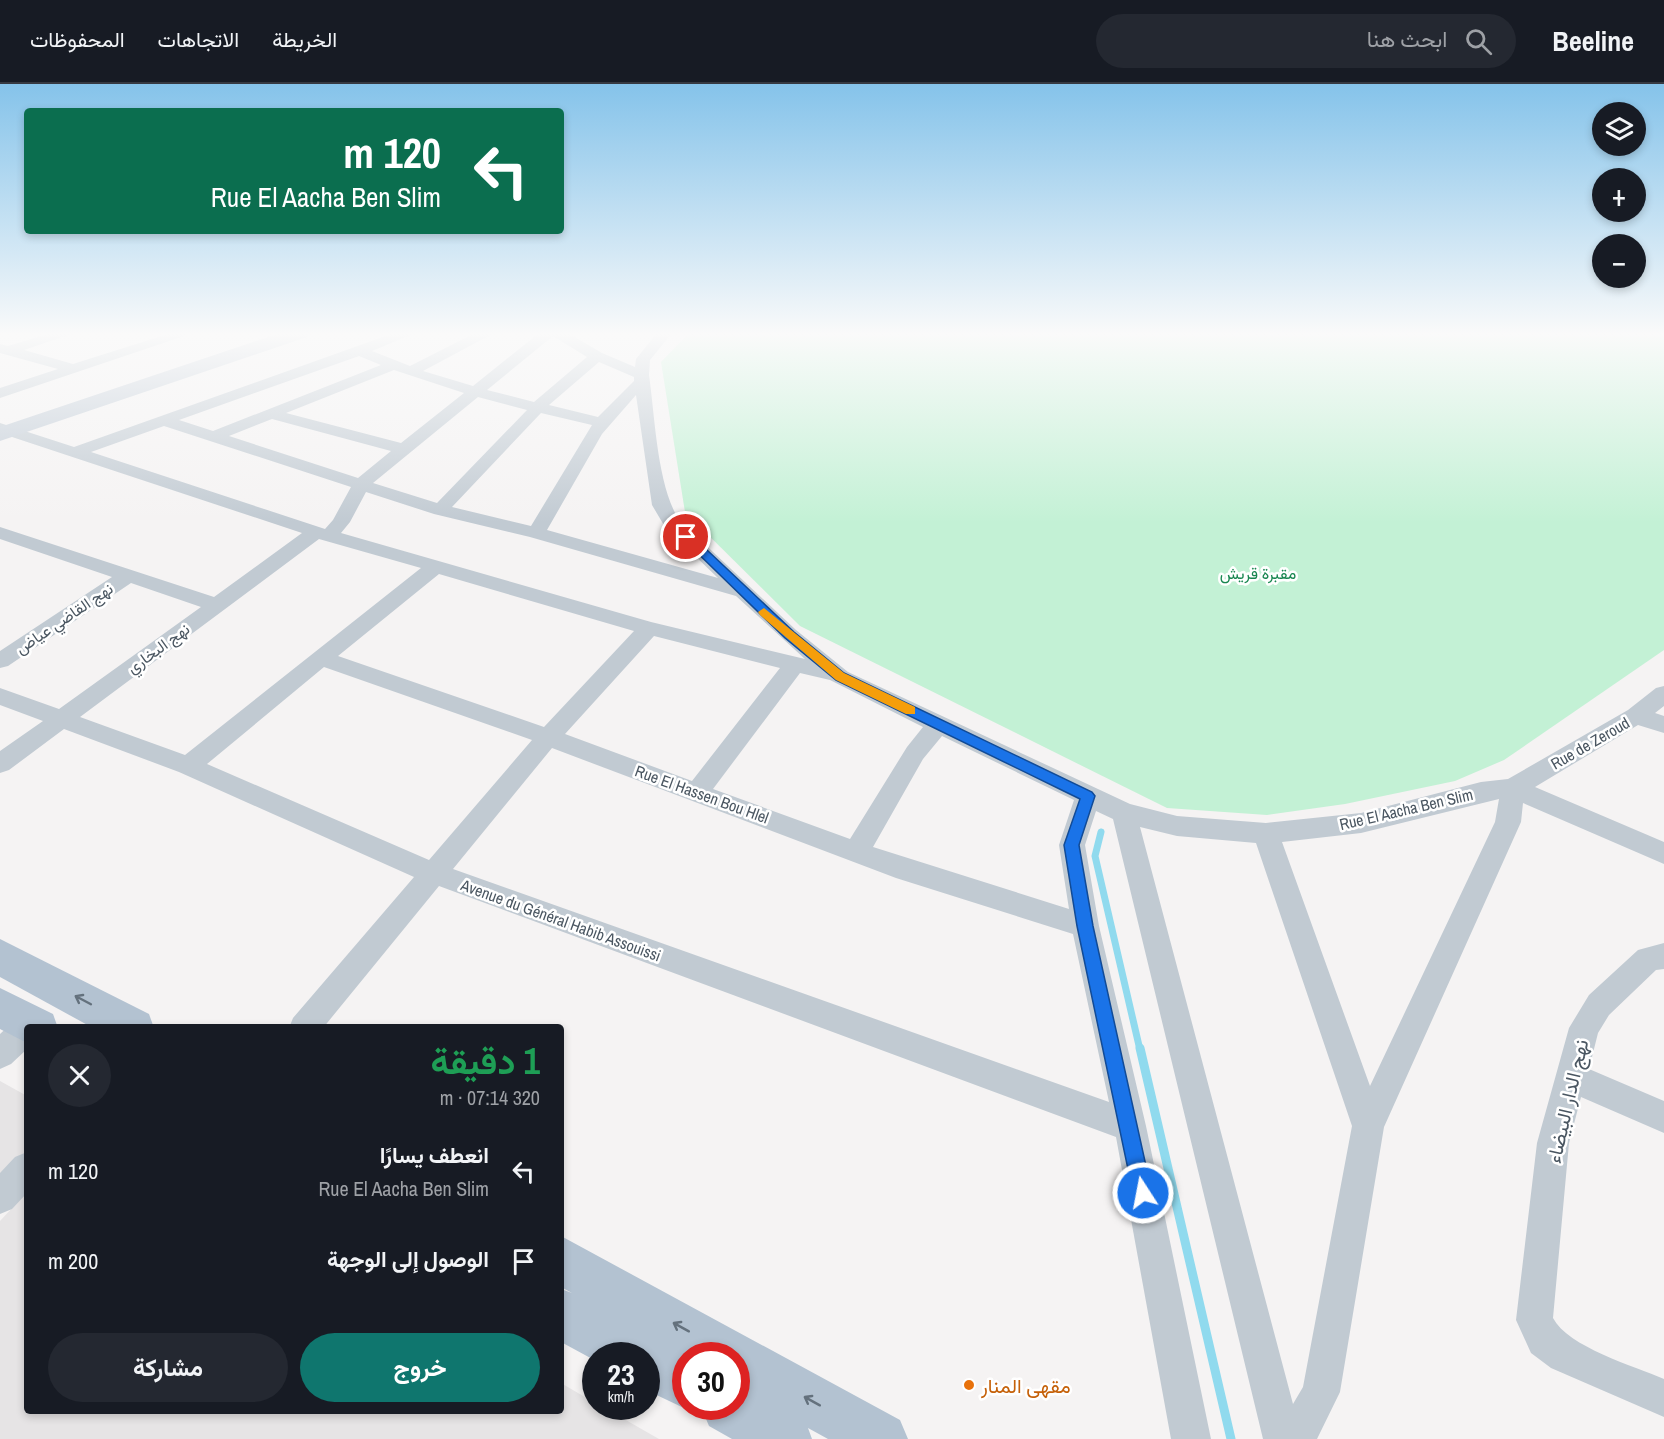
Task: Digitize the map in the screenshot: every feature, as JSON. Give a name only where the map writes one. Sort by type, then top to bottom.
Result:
[{"type":"main road","points":[[3,431],[103,396]]},
{"type":"main road","points":[[0,957],[126,1024]]},
{"type":"main road","points":[[564,1262],[707,1342]]},
{"type":"main road","points":[[564,1316],[612,1342]]},
{"type":"main road","points":[[750,1367],[869,1436]]},
{"type":"main road","points":[[750,1419],[785,1439]]},
{"type":"street","points":[[76,452],[234,396]]},
{"type":"street","points":[[215,436],[315,396]]},
{"type":"street","points":[[361,484],[470,396]]},
{"type":"street","points":[[497,396],[602,423]]},
{"type":"street","points":[[440,510],[550,396]]},
{"type":"street","points":[[536,533],[602,423],[626,396]]},
{"type":"street","name":"Rue El Aacha Ben Slim","points":[[644,396],[661,505],[672,523],[741,591],[840,676],[1124,813],[1177,826],[1266,833],[1361,823],[1481,792],[1513,788]]},
{"type":"street","points":[[270,414],[403,449]]},
{"type":"street","points":[[165,421],[440,510],[536,533],[741,591]]},
{"type":"street","points":[[3,431],[76,452],[322,534],[437,565],[649,628],[840,676]]},
{"type":"street","name":"نهج البخاري","points":[[0,764],[58,719],[217,605],[341,522],[361,484]]},
{"type":"street","points":[[0,533],[217,605]]},
{"type":"street","points":[[188,766],[437,565]]},
{"type":"street","name":"نهج القاضي عياض","points":[[4,654],[129,575]]},
{"type":"street","points":[[307,1024],[548,737],[649,628]]},
{"type":"street","name":"Rue El Hassen Bou Hlel","points":[[320,658],[548,737],[905,870],[1085,926]]},
{"type":"street","points":[[697,792],[795,664]]},
{"type":"street","name":"Rue de Zeroud","points":[[1513,788],[1636,716],[1664,694]]},
{"type":"street","name":"Avenue du Général Habib Assouissi","points":[[0,696],[188,766],[433,873],[1130,1126]]},
{"type":"street","points":[[1636,716],[1664,725]]},
{"type":"street","points":[[856,852],[915,753],[939,724]]},
{"type":"street","points":[[1296,1439],[1321,1392],[1368,1126],[1508,822],[1513,788],[1664,854]]},
{"type":"street","points":[[1088,796],[1072,845],[1085,926],[1130,1126],[1191,1439]]},
{"type":"street","points":[[1124,813],[1283,1439]]},
{"type":"street","points":[[1266,833],[1368,1126]]},
{"type":"street","name":"نهج الدار البيضاء","points":[[1664,956],[1648,959],[1599,1005],[1584,1028],[1553,1143],[1534,1320],[1544,1340],[1564,1355],[1664,1398]]},
{"type":"street","points":[[0,1054],[24,1024]]},
{"type":"street","points":[[1572,1077],[1664,1117]]},
{"type":"street","points":[[0,1197],[24,1172]]},
{"type":"shaded area","points":[[0,1081],[24,1094],[24,1158],[0,1183]]},
{"type":"shaded area","points":[[24,1195],[24,1414],[564,1414],[564,1385],[582,1395],[582,1420],[626,1420],[659,1439],[0,1439],[0,1221]]},
{"type":"green space","name":"مقبرة قريش","points":[[666,396],[1664,396],[1664,650],[1504,760],[1455,781],[1345,804],[1267,815],[1167,808],[800,626],[685,512]]},
{"type":"waterway","points":[[1101,832],[1095,856],[1140,1050]]},
{"type":"waterway","points":[[1140,1048],[1231,1439]]},
{"type":"slow traffic","points":[[764,612],[840,676],[911,711]]},
{"type":"place","name":"مقهى المنار","points":[[969,1385]]},
{"type":"route","points":[[686,537],[789,635],[840,676],[1088,796],[1072,845],[1085,926],[1143,1193]]}]
